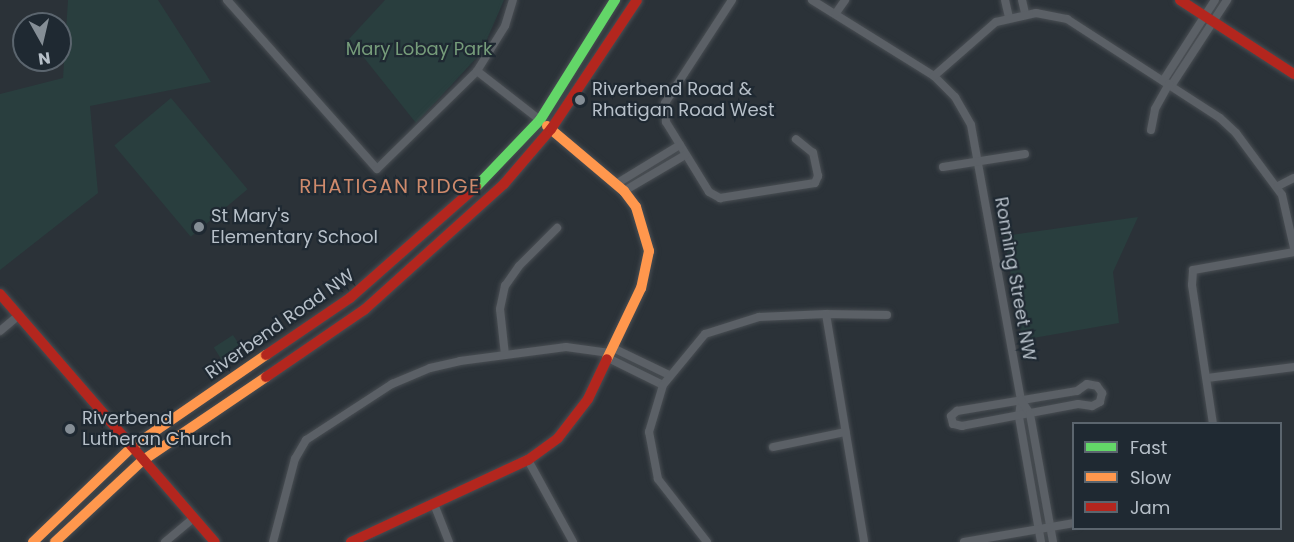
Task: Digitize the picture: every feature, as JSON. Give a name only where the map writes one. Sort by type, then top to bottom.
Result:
[{"type":"main road","name":"Riverbend Road NW","points":[[33,542],[132,447],[350,298],[490,175],[540,120],[615,0]]},
{"type":"main road","name":"Riverbend Road NW","points":[[55,542],[142,461],[364,310],[504,184],[551,129],[637,0]]},
{"type":"main road","points":[[1180,0],[1294,74]]},
{"type":"main road","points":[[351,542],[528,460],[570,424],[610,353],[641,288],[649,260],[642,218],[620,188],[540,120]]},
{"type":"main road","points":[[0,294],[192,519],[215,542]]},
{"type":"street","points":[[227,0],[377,169],[477,71],[505,26],[513,0]]},
{"type":"street","points":[[732,0],[665,103],[664,116],[685,155],[709,192],[716,197],[807,187],[817,180],[815,158],[796,139]]},
{"type":"street","name":"Ronning Street NW","points":[[812,0],[934,76],[967,116],[980,162],[1020,400],[1019,417],[1041,542]]},
{"type":"street","points":[[836,14],[845,0]]},
{"type":"street","points":[[1005,0],[1009,17]]},
{"type":"street","points":[[1022,0],[1025,13]]},
{"type":"street","points":[[1151,130],[1155,109],[1208,19],[1215,0]]},
{"type":"street","points":[[1208,19],[1227,0]]},
{"type":"street","points":[[934,76],[981,32],[1009,17],[1025,13],[1067,19],[1229,126],[1278,186],[1287,210],[1294,250],[1193,270],[1192,285],[1213,422]]},
{"type":"street","points":[[477,71],[540,120]]},
{"type":"street","points":[[620,188],[680,145]]},
{"type":"street","points":[[943,167],[1025,154]]},
{"type":"street","points":[[620,188],[685,155]]},
{"type":"street","points":[[1278,186],[1294,178]]},
{"type":"street","points":[[505,355],[500,309],[505,286],[519,266],[557,228]]},
{"type":"street","points":[[826,314],[864,542]]},
{"type":"street","points":[[707,542],[658,479],[649,432],[663,385],[669,375],[705,334],[759,317],[826,314],[887,315]]},
{"type":"street","points":[[0,331],[18,316]]},
{"type":"street","points":[[273,542],[295,459],[306,440],[384,388],[417,373],[445,364],[566,347],[610,353],[669,375]]},
{"type":"street","points":[[610,353],[663,385]]},
{"type":"street","points":[[1207,378],[1294,367]]},
{"type":"street","points":[[1087,384],[1097,386],[1102,393],[1100,402],[1092,406],[1078,404],[1030,414],[962,426],[953,424],[951,416],[957,411],[1077,391],[1087,384]]},
{"type":"street","name":"Ronning Street NW","points":[[1020,400],[1030,414],[1053,542]]},
{"type":"street","points":[[773,447],[845,432]]},
{"type":"street","points":[[528,460],[573,542]]},
{"type":"street","points":[[434,504],[449,542]]},
{"type":"street","points":[[165,542],[192,519]]},
{"type":"street","points":[[964,542],[1072,524]]},
{"type":"green space","points":[[68,0],[158,0],[211,82],[90,106],[98,193],[0,270],[0,94],[63,78],[63,72],[72,72],[72,12],[67,12]]},
{"type":"green space","name":"Mary Lobay Park","points":[[385,0],[504,0],[481,53],[416,123],[349,39]]},
{"type":"green space","points":[[171,98],[247,189],[191,237],[114,146]]},
{"type":"green space","points":[[1138,217],[1113,272],[1119,323],[1022,340],[1004,236]]},
{"type":"green space","points":[[233,335],[242,349],[223,362],[214,348]]},
{"type":"traffic: fast","points":[[476,187],[540,120],[615,0]]},
{"type":"traffic: slow","points":[[547,126],[624,191],[636,207],[649,251],[641,288],[607,359]]},
{"type":"traffic: slow","points":[[33,542],[132,447],[266,355]]},
{"type":"traffic: slow","points":[[55,542],[142,461],[266,377]]},
{"type":"traffic: jam","points":[[266,377],[364,310],[504,184],[551,129],[637,0]]},
{"type":"traffic: jam","points":[[1180,0],[1294,74]]},
{"type":"traffic: jam","points":[[266,355],[350,298],[476,187]]},
{"type":"traffic: jam","points":[[0,294],[215,542]]},
{"type":"traffic: jam","points":[[351,542],[528,460],[558,438],[588,399],[607,359]]},
{"type":"place","name":"Riverbend Road & Rhatigan Road West","points":[[580,100]]},
{"type":"place","name":"St Mary's Elementary School","points":[[199,227]]},
{"type":"place","name":"Riverbend Lutheran Church","points":[[70,429]]},
{"type":"district","name":"RHATIGAN RIDGE","points":[[390,186]]}]
